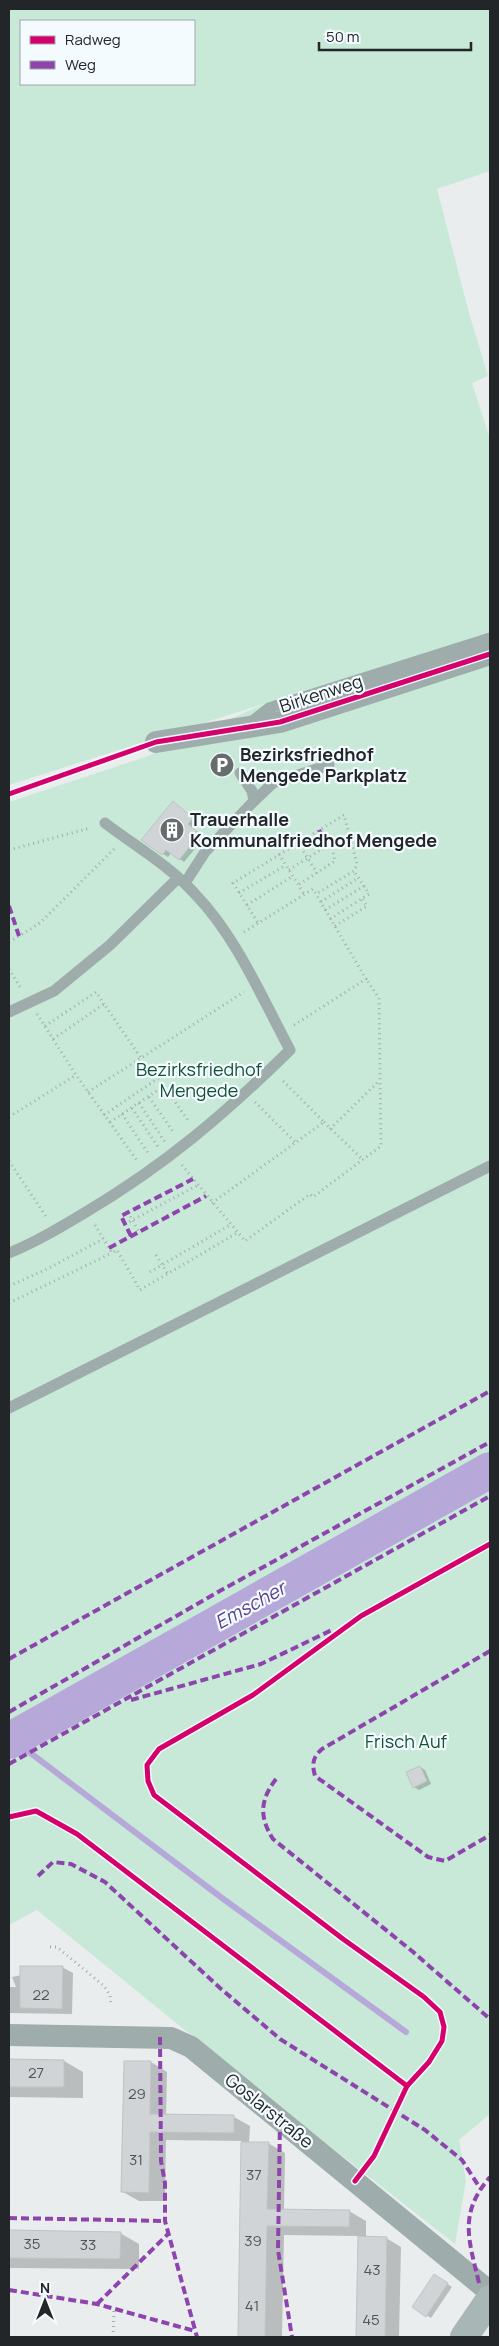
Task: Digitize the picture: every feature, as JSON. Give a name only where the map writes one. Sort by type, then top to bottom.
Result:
[{"type":"main road","points":[[464,2337],[490,2299]]},
{"type":"street","name":"Birkenweg","points":[[156,742],[280,722],[490,654]]},
{"type":"street","name":"Goslarstraße","points":[[9,2034],[170,2038],[192,2047],[490,2292]]},
{"type":"lane","points":[[242,728],[269,708],[490,638]]},
{"type":"lane","points":[[9,1012],[54,991],[110,945],[181,880],[205,852],[273,783],[329,766]]},
{"type":"lane","points":[[240,773],[252,791],[254,801]]},
{"type":"lane","points":[[9,1253],[56,1230],[87,1212],[170,1157],[246,1093],[290,1050],[231,941],[206,906],[181,880],[105,824]]},
{"type":"lane","points":[[9,1408],[490,1166]]},
{"type":"path","points":[[258,923],[233,883],[344,815],[357,864],[354,871],[316,894]]},
{"type":"path","points":[[9,850],[105,824]]},
{"type":"path","points":[[9,942],[40,923],[125,838]]},
{"type":"path","points":[[298,843],[317,873]]},
{"type":"path","points":[[289,870],[331,844],[335,861],[298,885]]},
{"type":"path","points":[[279,854],[304,894]]},
{"type":"path","points":[[239,893],[286,865]]},
{"type":"path","points":[[330,919],[369,894],[354,871]]},
{"type":"path","points":[[247,905],[293,876]]},
{"type":"path","points":[[320,902],[358,878]]},
{"type":"path","points":[[325,910],[364,886]]},
{"type":"path","points":[[122,1114],[170,1157],[198,1186],[230,1226],[245,1241],[310,1194],[313,1197],[381,1146],[379,998],[313,888],[231,941]]},
{"type":"path","points":[[335,926],[367,906],[362,898]]},
{"type":"path","points":[[9,970],[76,1075],[146,1174]]},
{"type":"path","points":[[281,1034],[366,979]]},
{"type":"path","points":[[88,1092],[255,985]]},
{"type":"path","points":[[45,1026],[96,992],[141,1058]]},
{"type":"path","points":[[53,1039],[104,1004]]},
{"type":"path","points":[[271,1068],[363,1160]]},
{"type":"path","points":[[104,1115],[166,1073]]},
{"type":"path","points":[[9,1117],[76,1075]]},
{"type":"path","points":[[330,1128],[380,1079]]},
{"type":"path","points":[[110,1122],[164,1086],[197,1135]]},
{"type":"path","points":[[246,1093],[295,1142]]},
{"type":"path","points":[[149,1097],[170,1157]]},
{"type":"path","points":[[139,1103],[170,1157]]},
{"type":"path","points":[[132,1108],[170,1157]]},
{"type":"path","points":[[212,1203],[324,1122]]},
{"type":"path","points":[[9,1161],[56,1230]]},
{"type":"path","points":[[125,1224],[198,1186]]},
{"type":"path","points":[[87,1212],[112,1253]]},
{"type":"path","points":[[128,1212],[139,1232]]},
{"type":"path","points":[[150,1272],[230,1226]]},
{"type":"path","points":[[9,1303],[117,1250],[140,1290],[237,1233]]},
{"type":"path","points":[[9,1286],[45,1270],[103,1239]]},
{"type":"path","points":[[156,1255],[168,1274]]},
{"type":"path","points":[[50,1947],[57,1947],[104,1986],[110,1995],[111,2006]]},
{"type":"path","points":[[113,2337],[114,2309]]},
{"type":"green space","points":[[9,9],[490,9],[490,171],[437,189],[469,313],[488,376],[472,383],[490,439],[490,2114],[459,2140],[466,2181],[455,2244],[281,2108],[37,1910],[9,1925],[9,802],[148,756],[266,703],[9,785]]},
{"type":"building","name":"Trauerhalle Kommunalfriedhof Mengede","points":[[173,801],[193,818],[188,824],[200,834],[179,860],[166,850],[162,855],[141,840]]},
{"type":"building","points":[[420,1766],[427,1781],[413,1788],[406,1772]]},
{"type":"building","points":[[20,1966],[63,1966],[62,2009],[20,2008]]},
{"type":"building","points":[[9,2059],[64,2060],[64,2087],[9,2087]]},
{"type":"building","points":[[124,2061],[151,2061],[150,2114],[234,2115],[234,2133],[150,2132],[149,2193],[121,2192]]},
{"type":"building","points":[[241,2142],[269,2142],[267,2209],[350,2210],[349,2227],[267,2226],[265,2337],[238,2337]]},
{"type":"building","points":[[9,2230],[121,2232],[120,2259],[9,2258]]},
{"type":"building","points":[[358,2236],[387,2237],[385,2337],[356,2337]]},
{"type":"building","points":[[434,2274],[448,2283],[426,2317],[412,2307]]},
{"type":"waterway","name":"Emscher","points":[[9,1741],[490,1470]]},
{"type":"waterway","points":[[12,1739],[222,1898],[406,2032]]},
{"type":"marked path","points":[[319,830],[328,845]]},
{"type":"marked path","points":[[9,906],[19,936]]},
{"type":"marked path","points":[[131,1236],[121,1216],[193,1179]]},
{"type":"marked path","points":[[109,1248],[206,1196]]},
{"type":"marked path","points":[[9,1659],[490,1391]]},
{"type":"marked path","points":[[9,1712],[218,1592],[490,1442]]},
{"type":"marked path","points":[[9,1764],[490,1496]]},
{"type":"marked path","points":[[131,1700],[261,1664],[334,1629]]},
{"type":"marked path","points":[[490,1651],[322,1749],[316,1755],[313,1765],[315,1776],[428,1857],[445,1861],[490,1835]]},
{"type":"marked path","points":[[276,1779],[267,1794],[263,1809],[265,1823],[273,1839],[412,1951],[490,2019]]},
{"type":"marked path","points":[[38,1876],[53,1862],[71,1864],[105,1882],[220,1988],[280,2039],[425,2130],[462,2160],[480,2188]]},
{"type":"marked path","points":[[160,2037],[161,2161],[165,2183],[165,2221],[197,2337]]},
{"type":"marked path","points":[[280,2120],[278,2250],[292,2337]]},
{"type":"marked path","points":[[479,2283],[470,2240],[470,2215],[473,2203],[490,2177]]},
{"type":"marked path","points":[[9,2218],[165,2221]]},
{"type":"marked path","points":[[97,2304],[168,2234]]},
{"type":"marked path","points":[[9,2290],[97,2304],[195,2331]]},
{"type":"cycle path","points":[[9,794],[156,742],[280,722],[490,654]]},
{"type":"cycle path","points":[[355,2181],[374,2156],[407,2086],[429,2062],[442,2041],[444,2027],[440,2012],[424,1997],[343,1939],[154,1795],[148,1781],[147,1765],[159,1749],[253,1695],[361,1616],[490,1544]]},
{"type":"cycle path","points":[[9,1817],[36,1811],[77,1834],[407,2086]]},
{"type":"place","name":"Bezirksfriedhof Mengede Parkplatz","points":[[222,765]]},
{"type":"place","name":"Trauerhalle Kommunalfriedhof Mengede","points":[[172,830]]},
{"type":"park label","name":"Bezirksfriedhof Mengede","points":[[199,1080]]},
{"type":"park label","name":"Frisch Auf","points":[[406,1742]]}]
